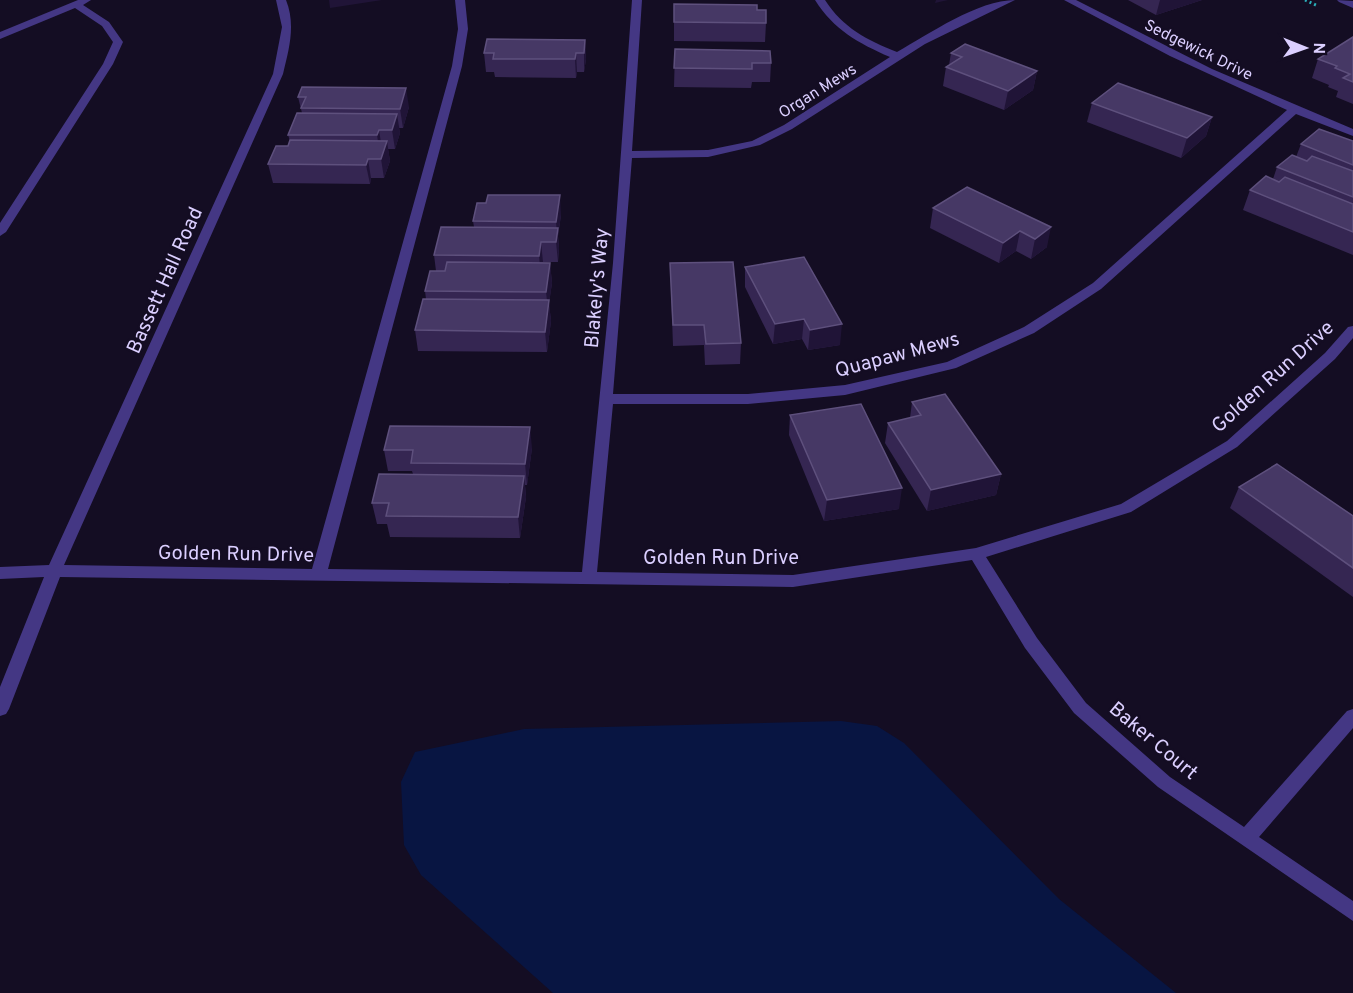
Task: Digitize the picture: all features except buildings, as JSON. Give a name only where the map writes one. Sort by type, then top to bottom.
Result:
[{"type":"street","name":"Bassett Hall Road","points":[[0,709],[54,572],[278,74],[286,37],[286,10],[281,0]]},
{"type":"street","points":[[318,575],[457,66],[463,29],[460,0]]},
{"type":"street","name":"Blakely's Way","points":[[589,578],[619,263],[637,0]]},
{"type":"street","points":[[820,0],[828,14],[848,34],[897,56]]},
{"type":"street","name":"Organ Mews","points":[[625,154],[677,155],[719,152],[756,143],[797,121],[897,56],[979,11],[1010,0]]},
{"type":"street","name":"Sedgewick Drive","points":[[1069,0],[1153,45],[1293,110],[1353,133]]},
{"type":"street","points":[[1342,0],[1353,5]]},
{"type":"street","points":[[0,36],[81,2],[106,24],[118,42],[108,64],[0,232]]},
{"type":"street","name":"Quapaw Mews","points":[[606,399],[748,399],[845,390],[951,364],[1029,330],[1097,286],[1293,110]]},
{"type":"street","name":"Golden Run Drive","points":[[0,573],[793,581],[976,554],[1126,508],[1232,444],[1330,356],[1353,330]]},
{"type":"street","name":"Baker Court","points":[[976,554],[1031,643],[1080,708],[1164,782],[1353,912]]},
{"type":"street","points":[[1246,838],[1353,716]]},
{"type":"shaded area","points":[[841,721],[877,726],[904,743],[1059,899],[1176,993],[553,993],[421,875],[404,845],[401,782],[415,752],[524,729]]}]
